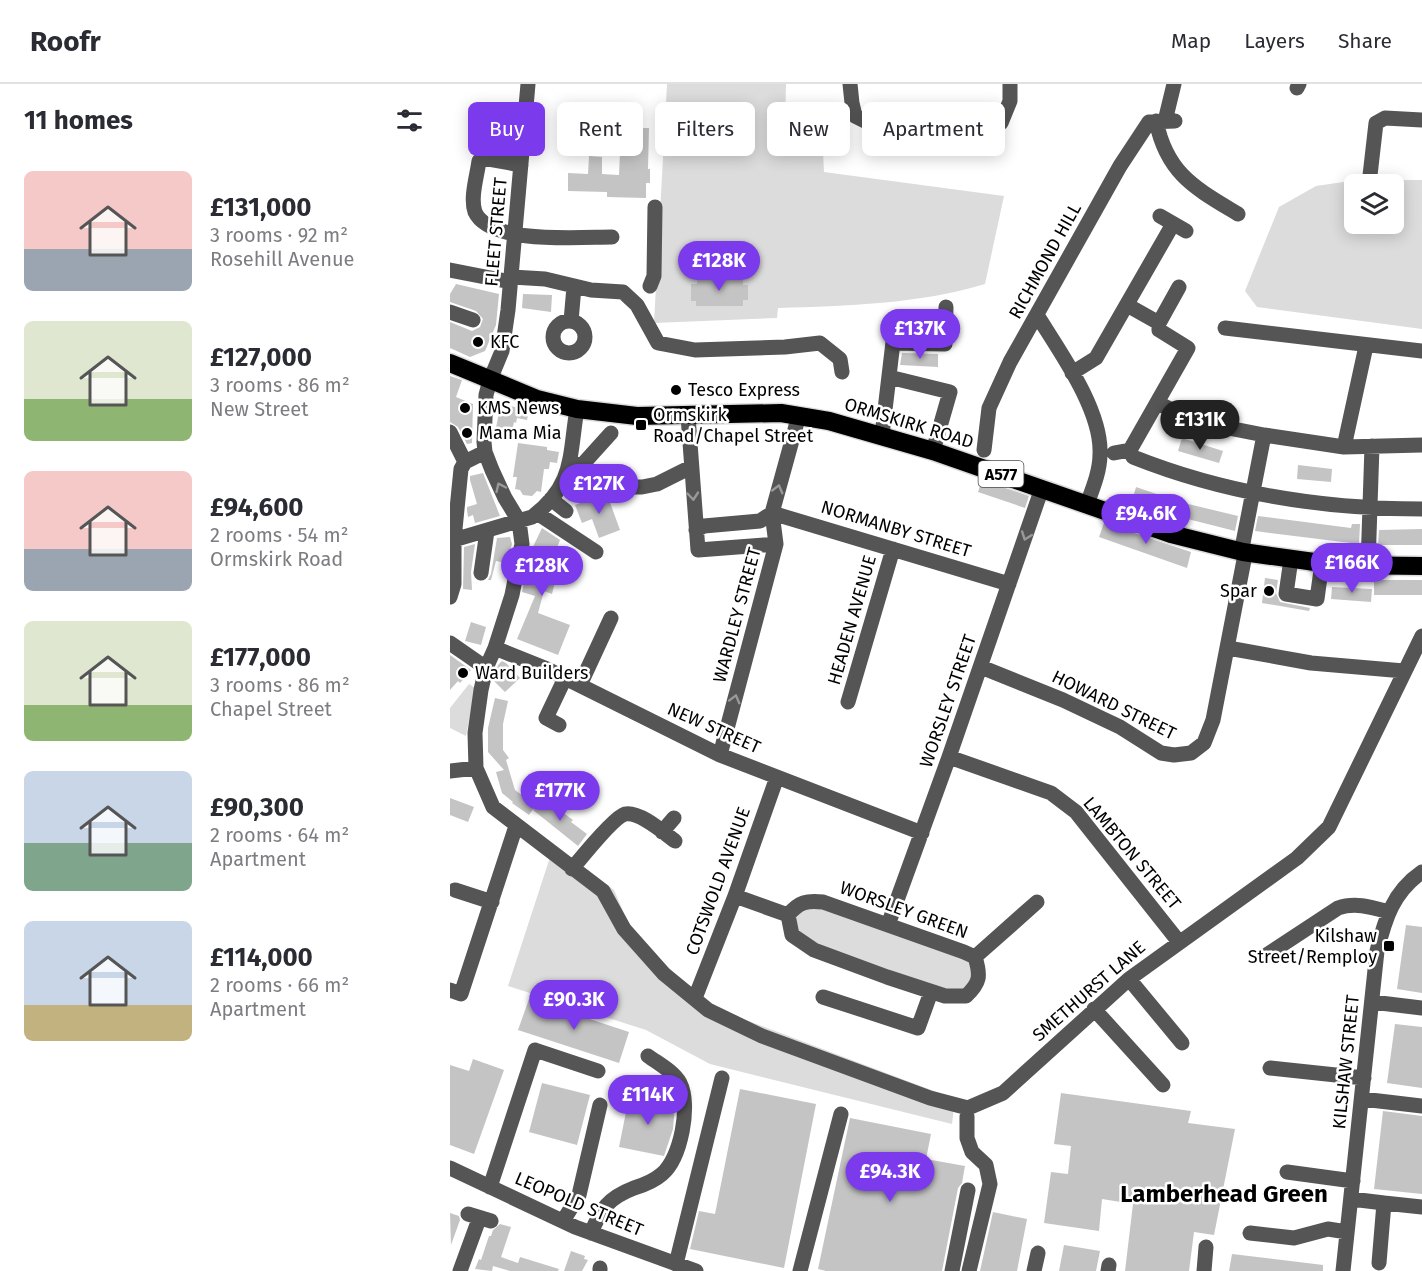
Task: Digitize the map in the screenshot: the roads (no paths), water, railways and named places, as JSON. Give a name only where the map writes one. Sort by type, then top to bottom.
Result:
[{"type":"highway","name":"ORMSKIRK ROAD","points":[[450,363],[537,399],[577,409],[638,416],[757,413],[798,415],[882,435],[1171,534],[1243,552],[1322,563],[1422,566]]},
{"type":"street","name":"FLEET STREET","points":[[485,452],[485,402],[490,380],[502,351],[512,280],[528,84]]},
{"type":"street","points":[[850,84],[855,116],[869,123],[982,129],[1001,123],[1010,101],[1010,84]]},
{"type":"street","points":[[1174,84],[1165,121],[1164,150],[1178,170],[1202,192],[1238,214]]},
{"type":"street","points":[[1370,174],[1376,123],[1385,118],[1422,120]]},
{"type":"street","name":"RICHMOND HILL","points":[[984,450],[989,408],[1010,362],[1120,166],[1149,122],[1165,121]]},
{"type":"street","points":[[521,165],[483,158],[479,161],[473,204],[476,214],[483,222],[498,230],[529,237],[612,237]]},
{"type":"street","points":[[450,271],[512,280],[545,279],[574,287],[623,292],[653,286],[655,207]]},
{"type":"street","points":[[1071,373],[1096,358],[1173,224]]},
{"type":"street","points":[[571,321],[574,287]]},
{"type":"street","points":[[1114,453],[1130,450],[1188,348],[1159,330],[1159,323],[1179,287]]},
{"type":"street","points":[[623,292],[637,305],[658,343],[695,350],[785,347],[820,343],[840,359],[842,372]]},
{"type":"street","points":[[1127,305],[1159,323]]},
{"type":"street","points":[[893,344],[945,344],[946,307]]},
{"type":"street","points":[[450,312],[473,320]]},
{"type":"street","points":[[1037,315],[1091,411],[1098,432],[1100,444],[1097,473],[1087,504]]},
{"type":"street","points":[[882,435],[896,317]]},
{"type":"street","points":[[1225,328],[1422,351]]},
{"type":"street","points":[[1344,447],[1366,346]]},
{"type":"street","points":[[889,377],[950,392],[933,451]]},
{"type":"street","points":[[1158,403],[1193,420],[1263,435],[1344,447],[1422,445]]},
{"type":"street","points":[[452,540],[532,517],[551,499],[568,473],[577,409]]},
{"type":"street","name":"WARDLEY STREET","points":[[720,755],[776,544],[772,513],[798,415]]},
{"type":"street","points":[[688,416],[698,550],[776,544]]},
{"type":"street","points":[[450,432],[465,462]]},
{"type":"street","points":[[568,473],[583,464],[611,433]]},
{"type":"street","name":"HOWARD STREET","points":[[981,667],[1063,700],[1120,727],[1161,753],[1174,756],[1191,753],[1204,743],[1213,720],[1228,648],[1244,560],[1243,543],[1263,435]]},
{"type":"street","points":[[1368,566],[1372,447]]},
{"type":"street","points":[[1130,450],[1133,457],[1166,470],[1252,494],[1302,503],[1422,509]]},
{"type":"street","points":[[450,597],[454,584],[452,540],[461,469],[465,462],[485,452],[505,498],[519,521],[522,534],[521,554],[512,595],[486,668],[475,733],[476,768],[450,771]]},
{"type":"street","points":[[568,473],[581,481],[602,487],[642,487],[657,484],[691,468]]},
{"type":"street","name":"WORSLEY STREET","points":[[888,925],[981,667],[1042,488]]},
{"type":"street","points":[[551,499],[566,511]]},
{"type":"street","points":[[537,513],[596,552]]},
{"type":"street","points":[[696,530],[704,526],[760,521],[772,513]]},
{"type":"street","name":"NORMANBY STREET","points":[[772,513],[1009,584]]},
{"type":"street","points":[[482,573],[487,531]]},
{"type":"street","name":"HEADEN AVENUE","points":[[848,702],[893,549]]},
{"type":"street","points":[[1291,559],[1286,594],[1317,599],[1322,563]]},
{"type":"street","points":[[580,685],[611,618]]},
{"type":"street","name":"SMETHURST LANE","points":[[476,768],[493,807],[603,891],[624,929],[664,974],[708,1010],[762,1036],[930,1098],[968,1108],[1003,1093],[1129,979],[1298,858],[1329,827],[1412,664],[1422,636]]},
{"type":"street","points":[[450,643],[486,668]]},
{"type":"street","name":"NEW STREET","points":[[495,648],[566,678],[720,755],[922,832]]},
{"type":"street","points":[[1228,648],[1311,663],[1412,664]]},
{"type":"street","points":[[559,725],[546,718],[566,678]]},
{"type":"street","name":"LAMBTON STREET","points":[[949,757],[1052,793],[1076,812],[1179,942]]},
{"type":"street","name":"COTSWOLD AVENUE","points":[[695,998],[735,896],[777,777]]},
{"type":"street","points":[[572,869],[615,820],[626,814],[647,820],[668,837],[674,818]]},
{"type":"street","points":[[450,990],[461,994],[516,826]]},
{"type":"street","name":"KILSHAW STREET","points":[[1343,1271],[1377,951],[1389,912],[1410,880],[1422,872]]},
{"type":"street","points":[[455,890],[492,902]]},
{"type":"street","points":[[735,896],[788,915]]},
{"type":"street","name":"WORSLEY GREEN","points":[[808,900],[824,902],[888,925],[975,957],[979,969],[977,985],[966,996],[945,996],[814,950],[792,935],[788,915],[796,904],[808,900]]},
{"type":"street","points":[[975,957],[1037,902]]},
{"type":"street","points":[[1265,956],[1338,908],[1348,904],[1363,905],[1389,912]]},
{"type":"street","points":[[1129,979],[1182,1043]]},
{"type":"street","points":[[823,997],[918,1028],[931,992]]},
{"type":"street","points":[[1372,1002],[1422,1008]]},
{"type":"street","points":[[1094,1009],[1163,1086]]},
{"type":"street","points":[[490,1187],[535,1050],[598,1071]]},
{"type":"street","points":[[591,1233],[605,1205],[627,1191],[662,1175],[676,1152],[685,1109],[684,1094],[679,1081],[670,1071],[648,1056]]},
{"type":"street","points":[[1270,1068],[1364,1078]]},
{"type":"street","points":[[676,1264],[722,1078]]},
{"type":"street","points":[[1362,1099],[1422,1106]]},
{"type":"street","points":[[563,1221],[579,1195],[600,1105]]},
{"type":"street","points":[[804,1268],[842,1114]]},
{"type":"street","points":[[967,1116],[967,1138],[972,1152],[986,1165],[990,1184],[969,1271]]},
{"type":"street","name":"LEOPOLD STREET","points":[[450,1168],[591,1233],[696,1271]]},
{"type":"street","points":[[1287,1172],[1353,1181]]},
{"type":"street","points":[[952,1271],[968,1190]]},
{"type":"street","points":[[1351,1199],[1422,1207]]},
{"type":"street","points":[[1379,1263],[1384,1203]]},
{"type":"street","points":[[450,1269],[458,1271],[480,1218]]},
{"type":"street","points":[[1250,1233],[1294,1238],[1328,1229],[1347,1232]]},
{"type":"street","points":[[1204,1271],[1206,1247]]},
{"type":"street","points":[[1034,1271],[1038,1253]]},
{"type":"place","name":"KFC","points":[[478,342]]},
{"type":"place","name":"Tesco Express","points":[[676,390]]},
{"type":"place","name":"KMS News","points":[[465,408]]},
{"type":"place","name":"Ormskirk Road/Chapel Street","points":[[641,425]]},
{"type":"place","name":"Mama Mia","points":[[467,433]]},
{"type":"place","name":"Spar","points":[[1269,591]]},
{"type":"place","name":"Ward Builders","points":[[463,673]]},
{"type":"place","name":"Kilshaw Street/Remploy","points":[[1389,946]]},
{"type":"district","name":"Lamberhead Green","points":[[1224,1194]]}]
